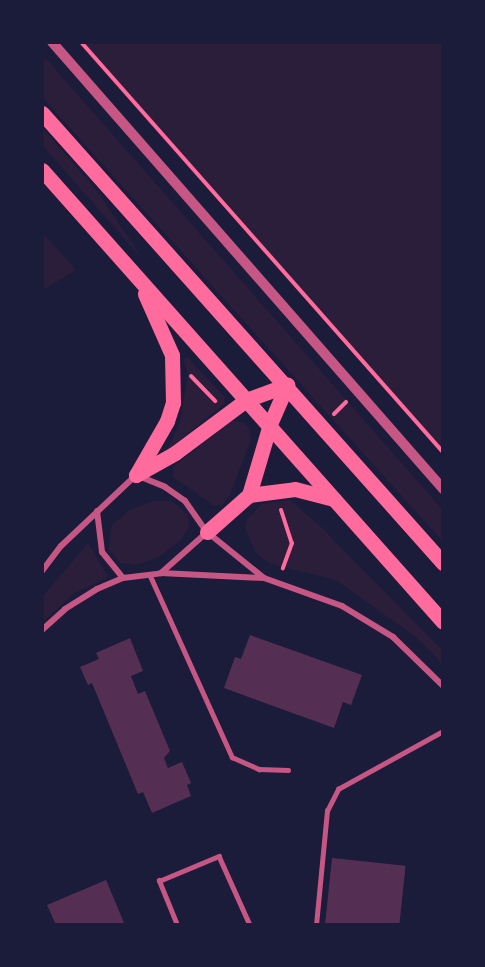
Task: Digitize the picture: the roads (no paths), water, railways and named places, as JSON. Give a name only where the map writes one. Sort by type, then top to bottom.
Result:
[{"type":"main road","points":[[42,113],[287,385],[443,563]]},
{"type":"main road","points":[[42,170],[246,400],[270,424],[443,622]]},
{"type":"main road","points":[[136,475],[168,421],[173,403],[174,373],[169,348],[138,277]]},
{"type":"main road","points":[[136,475],[175,453],[246,400],[287,385]]},
{"type":"main road","points":[[207,532],[249,495],[270,424],[287,385]]},
{"type":"main road","points":[[249,495],[295,489],[335,499]]},
{"type":"street","points":[[52,42],[443,489]]},
{"type":"street","points":[[42,571],[61,546],[136,475],[165,487],[185,501],[207,532],[264,578]]},
{"type":"street","points":[[97,511],[102,552],[123,578]]},
{"type":"street","points":[[161,573],[207,532]]},
{"type":"street","points":[[42,630],[65,609],[97,588],[123,578],[161,573],[264,578],[342,606],[393,637],[443,686]]},
{"type":"lane","points":[[150,575],[232,757],[259,769],[288,770]]},
{"type":"lane","points":[[316,925],[327,811],[338,789],[443,731]]},
{"type":"lane","points":[[177,925],[159,881],[219,856],[250,925]]}]
